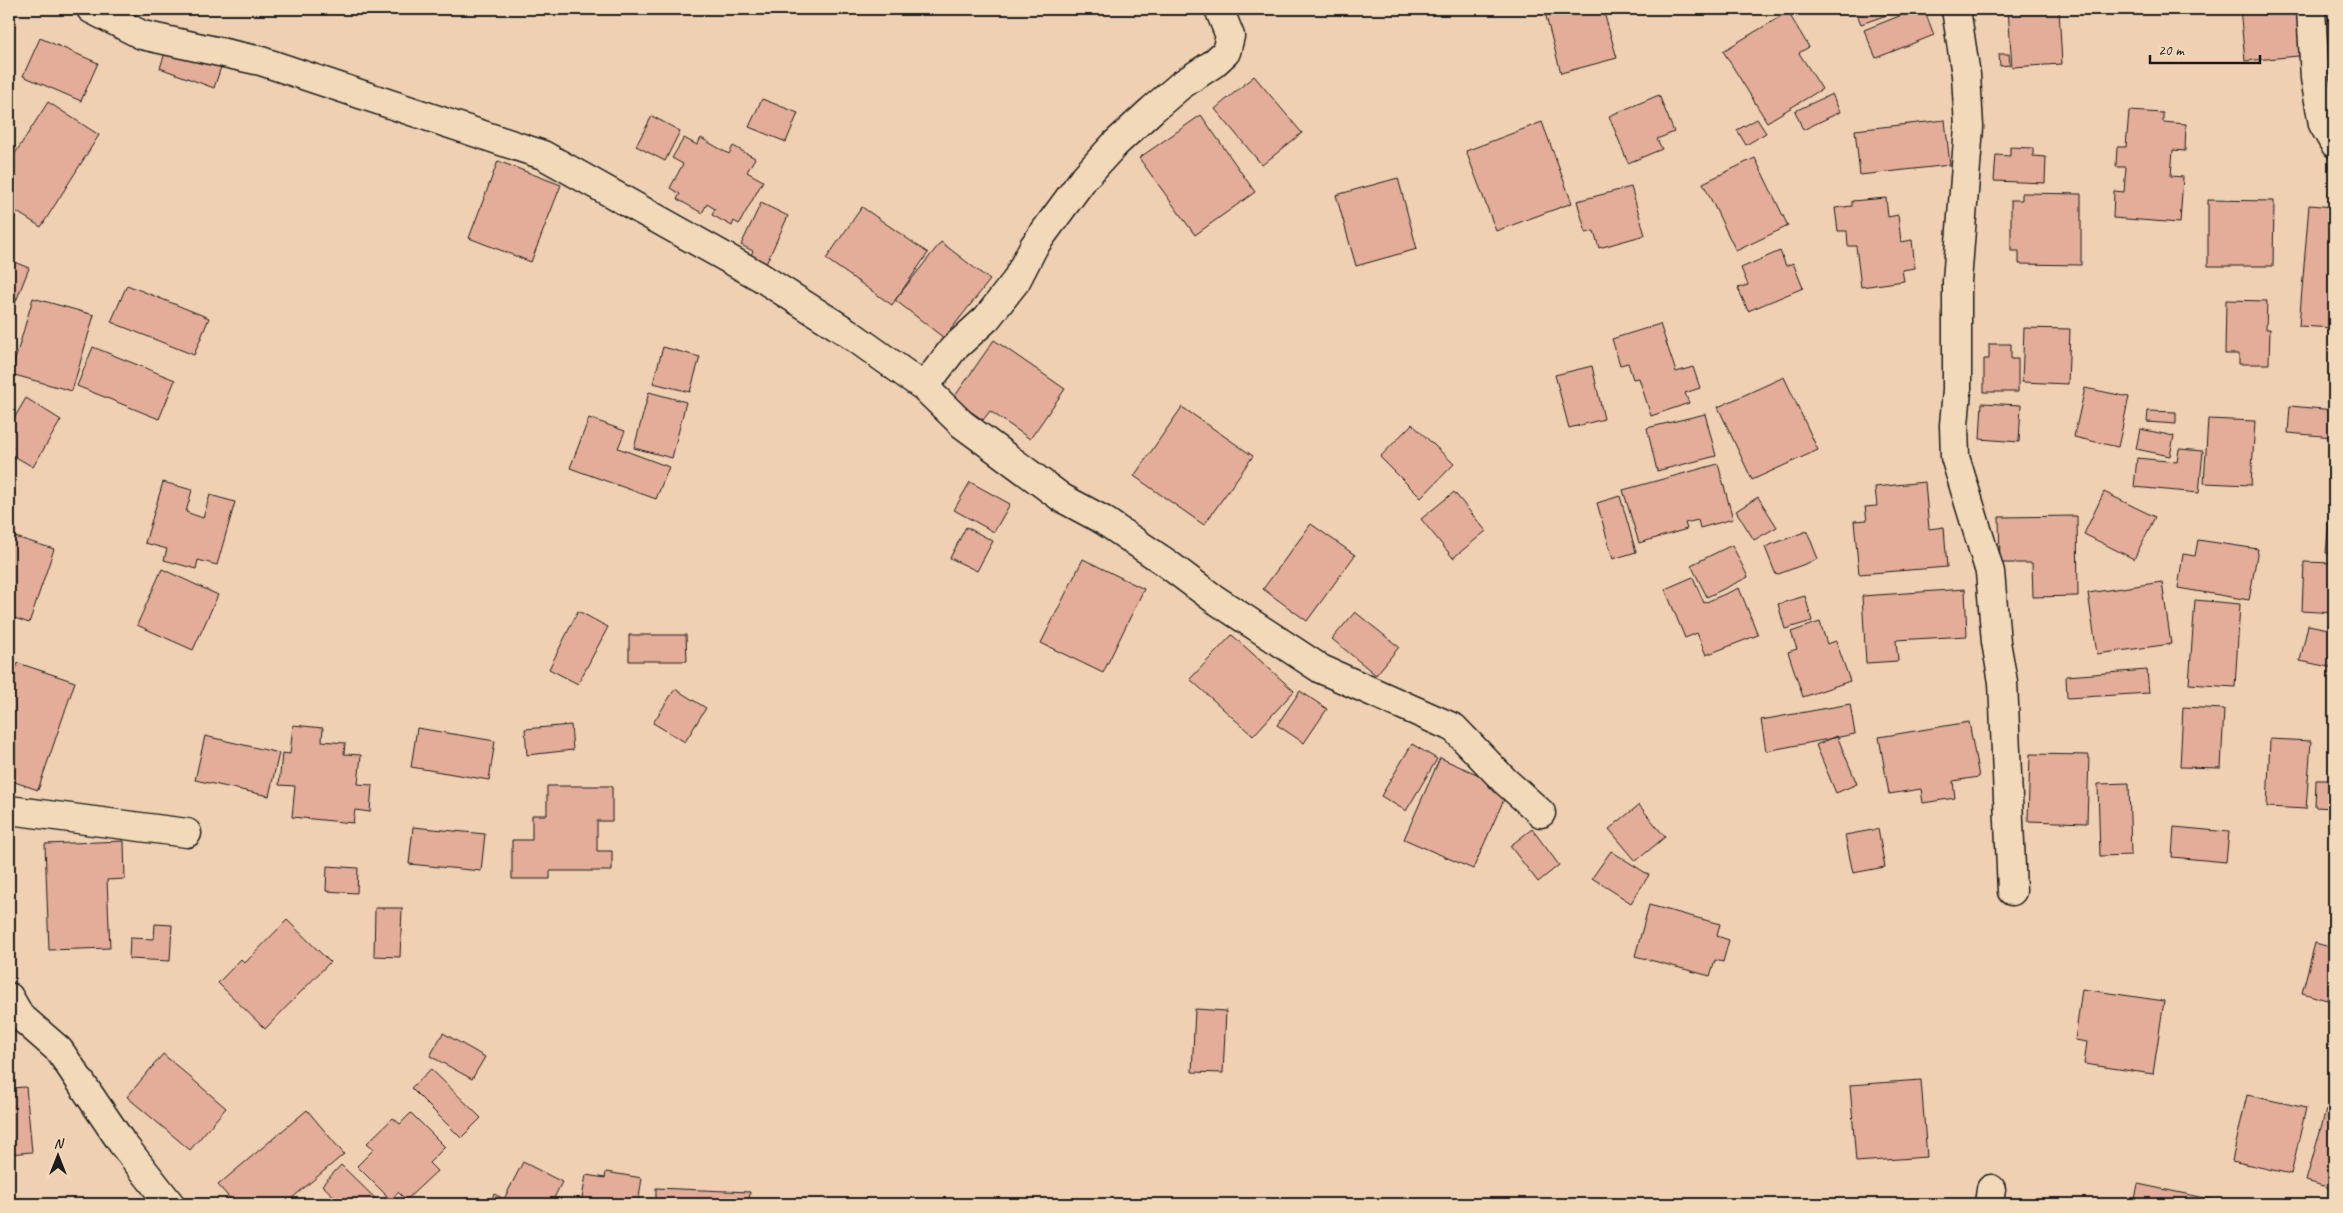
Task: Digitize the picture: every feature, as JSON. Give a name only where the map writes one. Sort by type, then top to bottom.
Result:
[{"type":"street","points":[[92,9],[142,35],[261,61],[543,155],[758,276],[847,332],[924,387],[962,424],[1062,498],[1103,520],[1165,562],[1213,598],[1321,669],[1454,728],[1505,780],[1541,813]]},
{"type":"street","points":[[924,387],[952,349],[987,318],[1016,281],[1034,246],[1084,178],[1115,144],[1174,91],[1213,64],[1226,52],[1230,36],[1218,9]]},
{"type":"street","points":[[1956,9],[1966,76],[1969,126],[1957,281],[1955,457],[1990,572],[1996,642],[2003,682],[2012,891]]},
{"type":"street","points":[[2311,9],[2315,78],[2321,114],[2323,124],[2334,143]]},
{"type":"street","points":[[9,810],[188,833]]},
{"type":"street","points":[[9,997],[20,1016],[58,1050],[122,1143],[170,1204]]},
{"type":"building","points":[[1544,9],[1603,9],[1617,58],[1561,73]]},
{"type":"building","points":[[1855,9],[1885,9],[1887,15],[1861,24]]},
{"type":"building","points":[[1917,9],[1924,9],[1934,35],[1876,58],[1864,30]]},
{"type":"building","points":[[2008,9],[2059,9],[2062,64],[2012,67]]},
{"type":"building","points":[[2240,9],[2304,9],[2309,55],[2245,61]]},
{"type":"building","points":[[1788,12],[1809,47],[1799,53],[1822,89],[1767,122],[1723,51]]},
{"type":"building","points":[[40,38],[98,63],[81,101],[23,76]]},
{"type":"building","points":[[167,47],[221,67],[214,88],[160,68]]},
{"type":"building","points":[[1999,54],[2009,54],[2010,65],[2000,66]]},
{"type":"building","points":[[1254,76],[1302,133],[1262,165],[1215,109]]},
{"type":"building","points":[[1832,94],[1840,112],[1803,130],[1795,111]]},
{"type":"building","points":[[1659,95],[1674,132],[1657,139],[1662,149],[1628,163],[1609,116]]},
{"type":"building","points":[[762,99],[798,113],[786,142],[749,127]]},
{"type":"building","points":[[48,102],[99,135],[41,227],[9,207],[9,163]]},
{"type":"building","points":[[2129,111],[2163,113],[2163,122],[2186,124],[2185,151],[2173,150],[2171,176],[2183,177],[2180,223],[2113,218],[2114,191],[2124,192],[2126,167],[2116,167],[2117,147],[2126,147]]},
{"type":"building","points":[[1201,115],[1255,192],[1195,235],[1139,158]]},
{"type":"building","points":[[652,116],[680,131],[665,161],[636,146]]},
{"type":"building","points":[[1757,119],[1766,133],[1746,145],[1737,130]]},
{"type":"building","points":[[1945,120],[1950,165],[1860,175],[1855,130]]},
{"type":"building","points":[[1542,122],[1572,203],[1496,231],[1466,151]]},
{"type":"building","points":[[684,138],[697,145],[701,138],[729,154],[733,146],[755,158],[747,172],[763,181],[739,224],[734,221],[732,226],[712,215],[715,209],[707,204],[702,213],[677,199],[680,194],[670,188],[683,164],[672,158]]},
{"type":"building","points":[[2010,147],[2033,148],[2033,156],[2046,157],[2045,183],[1994,181],[1996,155],[2010,156]]},
{"type":"building","points":[[1755,158],[1788,226],[1736,251],[1703,183]]},
{"type":"building","points":[[498,161],[561,185],[531,262],[469,238]]},
{"type":"building","points":[[1398,178],[1417,249],[1356,266],[1336,195]]},
{"type":"building","points":[[1631,187],[1645,235],[1599,248],[1594,231],[1586,233],[1577,201]]},
{"type":"building","points":[[2022,193],[2081,194],[2081,265],[2019,264],[2019,251],[2011,251],[2011,200],[2022,200]]},
{"type":"building","points":[[1886,198],[1888,217],[1898,215],[1901,242],[1912,240],[1915,268],[1902,270],[1904,281],[1861,287],[1856,246],[1848,246],[1847,231],[1838,231],[1835,208],[1852,206],[1852,201]]},
{"type":"building","points":[[2208,200],[2274,201],[2273,266],[2208,266]]},
{"type":"building","points":[[761,203],[788,216],[765,266],[749,259],[753,251],[741,245]]},
{"type":"building","points":[[2309,205],[2334,207],[2334,328],[2299,326]]},
{"type":"building","points":[[862,207],[928,253],[892,305],[826,259]]},
{"type":"building","points":[[941,242],[990,280],[944,338],[895,300]]},
{"type":"building","points":[[1780,251],[1786,266],[1793,263],[1803,288],[1748,311],[1738,288],[1748,285],[1741,268]]},
{"type":"building","points":[[9,260],[29,268],[9,319]]},
{"type":"building","points":[[127,285],[209,318],[194,355],[111,322]]},
{"type":"building","points":[[33,298],[94,315],[72,391],[11,374]]},
{"type":"building","points":[[2226,300],[2267,301],[2266,329],[2270,329],[2269,364],[2239,364],[2239,354],[2225,354]]},
{"type":"building","points":[[1660,324],[1676,372],[1693,367],[1700,388],[1685,393],[1689,403],[1651,416],[1639,378],[1633,379],[1628,363],[1620,365],[1612,339]]},
{"type":"building","points":[[2024,328],[2070,329],[2068,384],[2022,382]]},
{"type":"building","points":[[994,340],[1065,389],[1030,439],[990,411],[983,420],[953,399]]},
{"type":"building","points":[[1989,344],[2011,344],[2011,359],[2018,359],[2018,392],[1984,392],[1984,359],[1989,359]]},
{"type":"building","points":[[93,347],[175,380],[159,419],[77,386]]},
{"type":"building","points":[[663,347],[700,357],[690,392],[653,383]]},
{"type":"building","points":[[1592,366],[1604,419],[1569,428],[1555,375]]},
{"type":"building","points":[[1784,377],[1818,450],[1752,480],[1718,407]]},
{"type":"building","points":[[2085,388],[2129,397],[2118,447],[2074,437]]},
{"type":"building","points":[[649,392],[686,402],[672,458],[634,448]]},
{"type":"building","points":[[26,398],[61,420],[33,467],[9,453],[13,447],[9,445],[9,427]]},
{"type":"building","points":[[1982,403],[2021,405],[2019,442],[1980,439]]},
{"type":"building","points":[[2290,406],[2334,410],[2334,437],[2288,433]]},
{"type":"building","points":[[1182,407],[1253,456],[1204,525],[1134,476]]},
{"type":"building","points":[[2148,411],[2176,412],[2176,424],[2147,422]]},
{"type":"building","points":[[1705,414],[1716,456],[1657,471],[1647,428]]},
{"type":"building","points":[[589,418],[625,431],[618,448],[669,467],[656,499],[570,468]]},
{"type":"building","points":[[2208,419],[2255,421],[2251,485],[2204,483]]},
{"type":"building","points":[[1412,424],[1454,464],[1421,498],[1380,457]]},
{"type":"building","points":[[2140,429],[2174,436],[2170,456],[2136,449]]},
{"type":"building","points":[[2179,449],[2203,451],[2199,493],[2134,487],[2137,458],[2177,462]]},
{"type":"building","points":[[1718,464],[1733,519],[1700,528],[1698,520],[1685,523],[1687,529],[1639,543],[1623,490]]},
{"type":"building","points":[[163,482],[192,490],[186,512],[203,518],[210,495],[235,502],[217,565],[198,560],[196,569],[164,560],[167,549],[145,543]]},
{"type":"building","points":[[970,482],[1010,504],[994,532],[954,510]]},
{"type":"building","points":[[1925,482],[1929,529],[1944,527],[1947,567],[1859,574],[1854,521],[1867,520],[1865,507],[1877,506],[1875,487]]},
{"type":"building","points":[[2332,487],[2334,487],[2334,554],[2326,553]]},
{"type":"building","points":[[1454,492],[1486,531],[1453,558],[1421,519]]},
{"type":"building","points":[[2104,492],[2155,517],[2134,559],[2084,534]]},
{"type":"building","points":[[1620,496],[1636,552],[1613,559],[1597,503]]},
{"type":"building","points":[[1758,497],[1777,527],[1754,540],[1736,511]]},
{"type":"building","points":[[2077,516],[2078,596],[2033,597],[2032,563],[2000,563],[1999,517]]},
{"type":"building","points":[[1311,524],[1355,555],[1307,621],[1263,589]]},
{"type":"building","points":[[966,527],[993,541],[977,571],[950,558]]},
{"type":"building","points":[[1807,531],[1818,559],[1776,575],[1765,547]]},
{"type":"building","points":[[9,535],[54,549],[29,623],[9,616]]},
{"type":"building","points":[[2198,540],[2258,549],[2249,600],[2178,588],[2183,554],[2195,556]]},
{"type":"building","points":[[1732,545],[1748,577],[1707,597],[1691,565]]},
{"type":"building","points":[[1083,559],[1144,589],[1103,673],[1041,643]]},
{"type":"building","points":[[2304,562],[2334,563],[2334,613],[2302,611]]},
{"type":"building","points":[[162,569],[218,595],[193,650],[137,625]]},
{"type":"building","points":[[1693,577],[1704,603],[1739,588],[1758,635],[1706,655],[1697,633],[1685,638],[1665,589]]},
{"type":"building","points":[[2162,582],[2171,644],[2097,654],[2088,593]]},
{"type":"building","points":[[1965,589],[1967,636],[1896,640],[1898,661],[1866,663],[1862,596]]},
{"type":"building","points":[[1805,596],[1812,621],[1785,629],[1778,604]]},
{"type":"building","points":[[2195,600],[2240,604],[2235,687],[2189,684]]},
{"type":"building","points":[[578,611],[608,627],[578,684],[549,669]]},
{"type":"building","points":[[1355,612],[1399,647],[1376,675],[1332,639]]},
{"type":"building","points":[[1820,622],[1827,644],[1836,641],[1850,681],[1803,697],[1788,652],[1797,649],[1791,632]]},
{"type":"building","points":[[2308,625],[2334,630],[2334,668],[2300,661]]},
{"type":"building","points":[[629,635],[686,635],[687,661],[629,661]]},
{"type":"building","points":[[1232,635],[1294,691],[1253,736],[1190,679]]},
{"type":"building","points":[[18,663],[75,682],[38,790],[9,780],[9,689]]},
{"type":"building","points":[[2147,670],[2149,693],[2067,698],[2066,676]]},
{"type":"building","points":[[675,689],[706,708],[685,742],[653,723]]},
{"type":"building","points":[[1300,691],[1327,709],[1304,743],[1277,725]]},
{"type":"building","points":[[1850,704],[1855,734],[1766,751],[1761,720]]},
{"type":"building","points":[[2183,707],[2224,709],[2221,768],[2180,767]]},
{"type":"building","points":[[1969,722],[1979,777],[1953,781],[1955,798],[1923,803],[1921,789],[1889,794],[1879,737]]},
{"type":"building","points":[[293,725],[323,728],[322,741],[345,743],[344,754],[361,755],[358,784],[372,785],[370,812],[355,810],[353,823],[292,817],[295,786],[279,785],[282,753],[290,754]]},
{"type":"building","points":[[571,725],[573,750],[527,755],[525,729]]},
{"type":"building","points":[[417,728],[495,741],[489,780],[411,767]]},
{"type":"building","points":[[205,736],[279,753],[269,796],[195,780]]},
{"type":"building","points":[[1837,736],[1857,784],[1836,793],[1816,745]]},
{"type":"building","points":[[2270,739],[2311,741],[2306,809],[2267,807]]},
{"type":"building","points":[[1412,744],[1437,759],[1406,811],[1381,796]]},
{"type":"building","points":[[2030,754],[2089,755],[2087,823],[2028,821]]},
{"type":"building","points":[[1440,758],[1509,788],[1473,869],[1404,839]]},
{"type":"building","points":[[2316,780],[2334,780],[2334,808],[2315,807]]},
{"type":"building","points":[[2129,783],[2131,855],[2100,856],[2098,784]]},
{"type":"building","points":[[547,786],[612,786],[612,821],[597,821],[597,851],[612,851],[612,871],[550,871],[550,879],[512,879],[512,840],[532,840],[532,815],[547,815]]},
{"type":"building","points":[[1639,805],[1665,837],[1636,861],[1609,829]]},
{"type":"building","points":[[413,827],[485,834],[481,871],[409,864]]},
{"type":"building","points":[[2174,827],[2229,832],[2226,862],[2172,857]]},
{"type":"building","points":[[1532,829],[1559,865],[1538,882],[1510,846]]},
{"type":"building","points":[[1878,829],[1885,867],[1853,873],[1845,835]]},
{"type":"building","points":[[124,841],[125,879],[107,880],[110,948],[49,950],[45,844]]},
{"type":"building","points":[[1611,851],[1649,875],[1631,903],[1592,878]]},
{"type":"building","points":[[327,866],[358,868],[357,893],[326,891]]},
{"type":"building","points":[[1649,905],[1720,924],[1717,936],[1729,940],[1723,962],[1715,960],[1710,976],[1635,956]]},
{"type":"building","points":[[375,908],[402,908],[400,957],[374,956]]},
{"type":"building","points":[[287,920],[330,962],[265,1029],[218,983],[241,959],[245,963]]},
{"type":"building","points":[[155,924],[172,925],[170,961],[129,959],[130,938],[154,939]]},
{"type":"building","points":[[2315,943],[2334,948],[2334,972],[2327,1000],[2302,993]]},
{"type":"building","points":[[2082,989],[2164,1001],[2153,1074],[2084,1064],[2087,1042],[2075,1040]]},
{"type":"building","points":[[1195,1009],[1226,1011],[1223,1073],[1192,1072]]},
{"type":"building","points":[[443,1033],[485,1057],[472,1079],[430,1056]]},
{"type":"building","points":[[163,1054],[226,1108],[190,1150],[127,1097]]},
{"type":"building","points":[[431,1069],[481,1118],[461,1138],[411,1088]]},
{"type":"building","points":[[1921,1080],[1927,1157],[1856,1162],[1850,1085]]},
{"type":"building","points":[[26,1087],[32,1152],[9,1154],[9,1088]]},
{"type":"building","points":[[2247,1095],[2306,1108],[2291,1174],[2232,1161]]},
{"type":"building","points":[[307,1110],[344,1154],[285,1204],[235,1204],[218,1185]]},
{"type":"building","points":[[2326,1110],[2334,1113],[2334,1189],[2306,1181]]},
{"type":"building","points":[[411,1113],[445,1147],[429,1163],[437,1171],[406,1200],[398,1192],[391,1200],[357,1166],[374,1149],[367,1143],[393,1118],[400,1124]]},
{"type":"building","points":[[523,1162],[562,1182],[551,1204],[489,1204],[494,1194],[504,1199]]},
{"type":"building","points":[[341,1165],[381,1204],[342,1204],[322,1185]]},
{"type":"building","points":[[606,1172],[642,1178],[638,1204],[581,1204],[586,1175],[605,1178]]},
{"type":"building","points":[[2138,1184],[2234,1204],[2134,1204]]},
{"type":"building","points":[[656,1188],[750,1192],[749,1204],[656,1204]]}]
